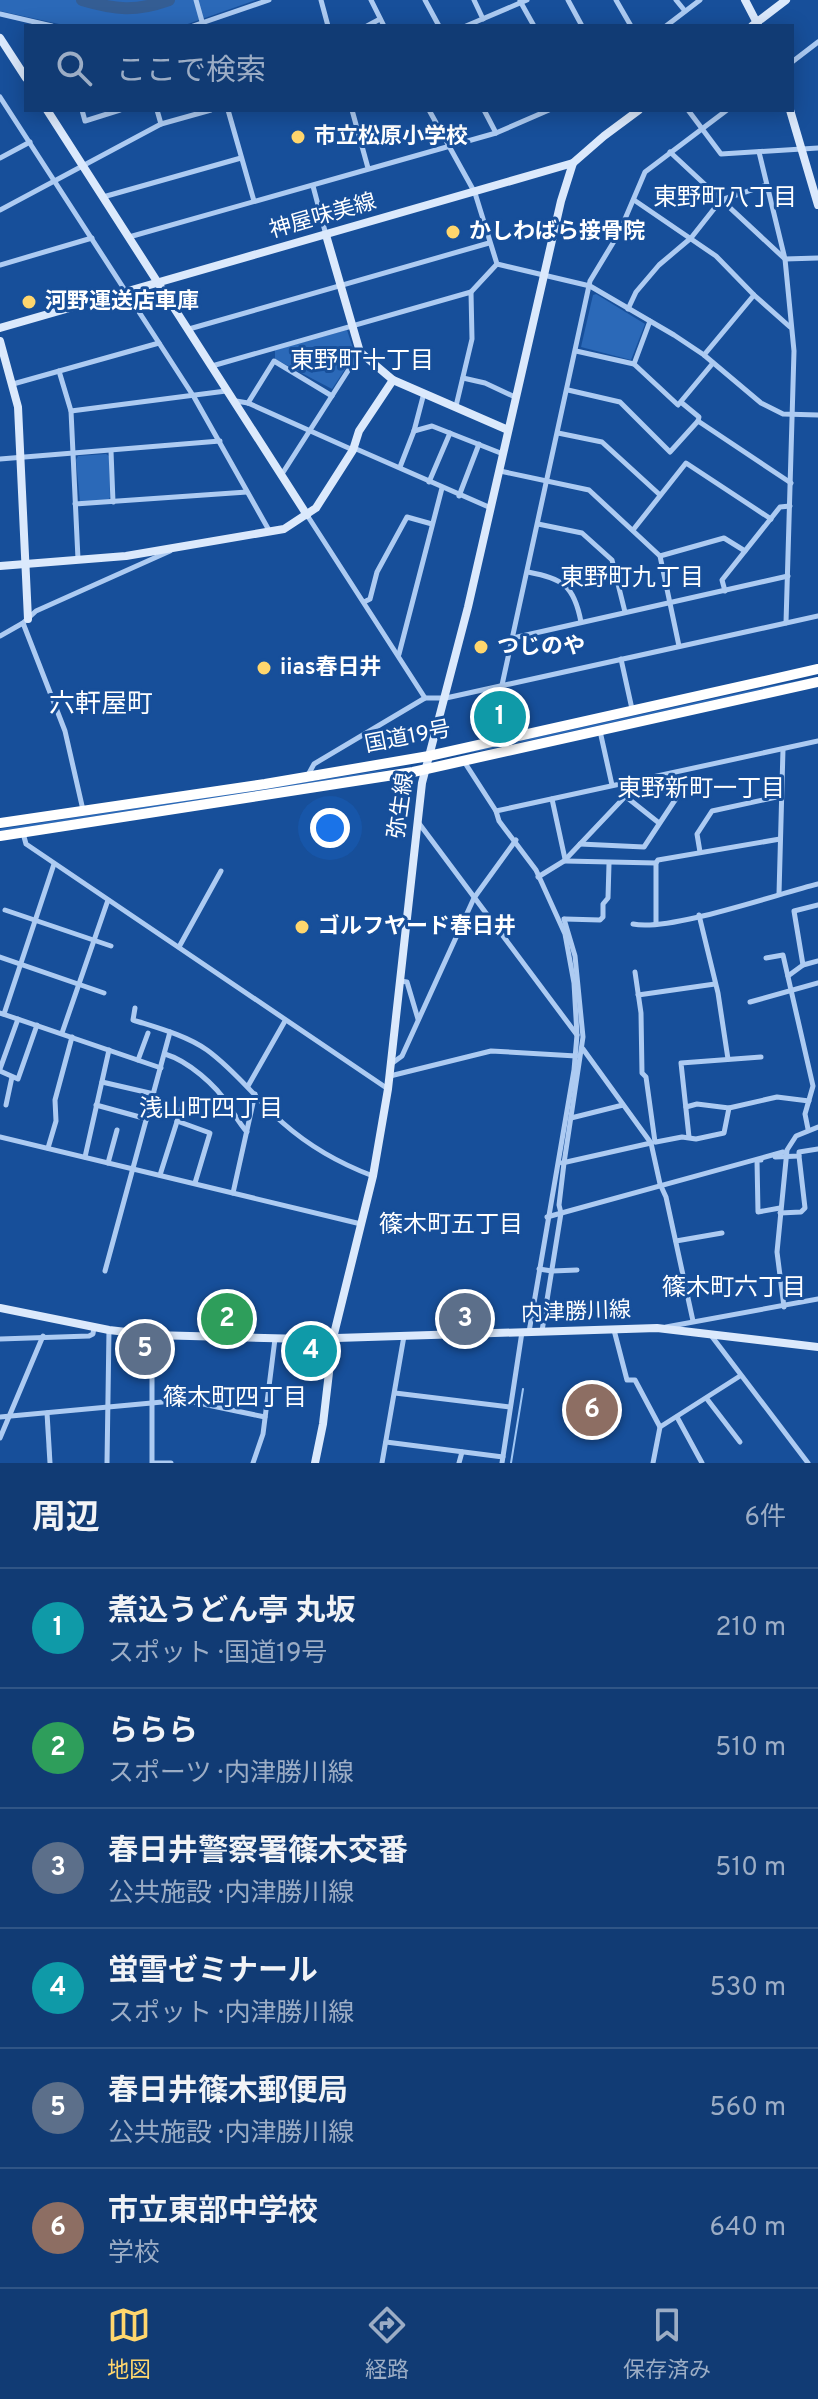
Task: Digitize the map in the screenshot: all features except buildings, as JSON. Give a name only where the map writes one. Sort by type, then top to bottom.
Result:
[{"type":"highway","name":"国道19号","points":[[0,823],[429,756],[818,669]]},
{"type":"highway","name":"国道19号","points":[[0,836],[425,770],[818,682]]},
{"type":"street","points":[[196,1],[203,24],[269,0]]},
{"type":"street","points":[[321,0],[327,24]]},
{"type":"street","points":[[371,0],[383,24]]},
{"type":"street","points":[[425,0],[438,24]]},
{"type":"street","points":[[474,0],[483,19]]},
{"type":"street","points":[[568,0],[581,24]]},
{"type":"street","points":[[616,0],[630,24]]},
{"type":"street","points":[[676,0],[685,11]]},
{"type":"street","points":[[669,24],[700,0]]},
{"type":"street","points":[[745,0],[755,24]]},
{"type":"street","points":[[756,24],[786,0]]},
{"type":"street","points":[[471,24],[523,1],[533,24]]},
{"type":"street","points":[[0,14],[43,24]]},
{"type":"street","points":[[371,24],[380,19]]},
{"type":"street","points":[[0,38],[24,75]]},
{"type":"street","points":[[794,60],[818,42]]},
{"type":"street","points":[[1,101],[194,397],[271,533]]},
{"type":"street","points":[[48,112],[425,698]]},
{"type":"street","points":[[83,112],[85,121],[114,112]]},
{"type":"street","points":[[158,112],[161,124]]},
{"type":"street","points":[[0,210],[161,124],[204,112]]},
{"type":"street","points":[[229,112],[254,201]]},
{"type":"street","points":[[353,112],[368,168]]},
{"type":"street","points":[[430,112],[475,193],[497,264]]},
{"type":"street","points":[[485,112],[496,133]]},
{"type":"street","name":"神屋味美線","points":[[0,328],[573,163],[636,112]]},
{"type":"street","points":[[689,112],[721,154],[818,148]]},
{"type":"street","points":[[502,685],[590,286],[645,172],[724,112]]},
{"type":"street","points":[[791,112],[818,205]]},
{"type":"street","points":[[129,238],[496,133],[534,113]]},
{"type":"street","points":[[0,158],[30,142]]},
{"type":"street","points":[[670,152],[785,259],[818,258]]},
{"type":"street","points":[[759,152],[785,259],[794,351],[786,623]]},
{"type":"street","points":[[103,197],[241,158]]},
{"type":"street","name":"弥生線","points":[[315,1463],[333,1338],[373,1176],[388,1089],[425,770],[446,698],[561,201],[573,163]]},
{"type":"street","points":[[628,309],[636,292],[659,265],[691,238],[721,200],[767,185]]},
{"type":"street","points":[[313,186],[360,352],[393,380],[508,430]]},
{"type":"street","points":[[634,200],[716,256],[791,327]]},
{"type":"street","points":[[0,265],[92,238]]},
{"type":"street","points":[[189,329],[489,243]]},
{"type":"street","points":[[497,264],[590,286],[704,355],[761,403],[783,414],[818,415]]},
{"type":"street","points":[[212,366],[471,292],[497,264]]},
{"type":"street","points":[[456,406],[472,339],[471,292]]},
{"type":"street","points":[[704,355],[754,295]]},
{"type":"street","points":[[634,364],[650,321]]},
{"type":"street","points":[[0,341],[18,407],[25,621],[65,731],[83,811]]},
{"type":"street","points":[[13,384],[159,343]]},
{"type":"street","points":[[271,349],[274,361],[332,396]]},
{"type":"street","points":[[576,351],[634,364],[678,405],[713,363]]},
{"type":"street","points":[[282,474],[360,352]]},
{"type":"street","points":[[248,403],[274,361]]},
{"type":"street","points":[[59,371],[71,411],[78,559]]},
{"type":"street","points":[[463,378],[485,383],[516,397]]},
{"type":"street","points":[[0,566],[173,550],[284,529],[316,508],[353,449],[359,431],[393,380]]},
{"type":"street","points":[[568,390],[620,402],[670,452],[699,417],[682,403]]},
{"type":"street","points":[[71,411],[227,391]]},
{"type":"street","points":[[400,467],[424,393]]},
{"type":"street","points":[[235,401],[248,403],[491,508]]},
{"type":"street","points":[[698,421],[791,483]]},
{"type":"street","points":[[414,431],[432,426],[504,454]]},
{"type":"street","points":[[429,482],[450,433]]},
{"type":"street","points":[[558,433],[602,442],[660,495]]},
{"type":"street","points":[[0,459],[220,441]]},
{"type":"street","points":[[459,496],[479,444]]},
{"type":"street","points":[[111,451],[113,502]]},
{"type":"street","points":[[633,530],[686,463],[771,519]]},
{"type":"street","points":[[500,471],[589,490],[660,556],[679,646]]},
{"type":"street","points":[[399,655],[442,488]]},
{"type":"street","points":[[75,504],[247,492]]},
{"type":"street","points":[[725,591],[722,580],[780,507],[790,506]]},
{"type":"street","points":[[364,602],[370,599],[377,572],[407,517],[432,524]]},
{"type":"street","points":[[538,524],[582,533],[612,560],[625,612]]},
{"type":"street","points":[[660,556],[724,538],[745,551]]},
{"type":"street","points":[[0,636],[36,611],[173,550]]},
{"type":"street","points":[[528,572],[555,578],[577,598],[581,622]]},
{"type":"street","points":[[513,638],[788,576]]},
{"type":"street","points":[[308,776],[314,764],[425,698],[446,698],[818,616]]},
{"type":"street","points":[[621,659],[632,712]]},
{"type":"street","points":[[600,731],[612,785]]},
{"type":"street","points":[[496,811],[818,741]]},
{"type":"street","points":[[779,894],[783,749]]},
{"type":"street","points":[[386,1442],[503,1460],[510,1407],[582,1048],[577,970],[562,920],[536,870],[499,821],[496,811],[464,761]]},
{"type":"street","points":[[649,777],[675,800]]},
{"type":"street","points":[[538,877],[564,860],[637,784],[636,780]]},
{"type":"street","points":[[580,844],[644,847],[681,791]]},
{"type":"street","points":[[625,796],[659,823]]},
{"type":"street","points":[[700,852],[697,834],[712,811],[781,796]]},
{"type":"street","points":[[552,799],[564,860]]},
{"type":"street","points":[[417,822],[652,1144]]},
{"type":"street","points":[[23,833],[26,844],[54,864],[388,1089]]},
{"type":"street","points":[[564,860],[609,864],[656,863],[658,860],[780,839]]},
{"type":"street","points":[[391,1064],[402,1056],[474,898],[516,840]]},
{"type":"street","points":[[656,863],[656,924]]},
{"type":"street","points":[[54,864],[2,1013],[161,1068]]},
{"type":"street","points":[[562,920],[600,920],[603,917],[603,904],[608,898],[609,864]]},
{"type":"street","points":[[179,947],[221,871]]},
{"type":"street","points":[[633,924],[656,924],[699,915],[818,884]]},
{"type":"street","points":[[62,1033],[108,900]]},
{"type":"street","points":[[803,965],[794,911],[818,905]]},
{"type":"street","points":[[5,910],[111,946]]},
{"type":"street","points":[[699,915],[728,1059]]},
{"type":"street","points":[[562,920],[570,956],[577,1038],[569,1118]]},
{"type":"street","points":[[766,958],[783,955],[813,1086],[805,1114],[808,1129]]},
{"type":"street","points":[[0,957],[104,993]]},
{"type":"street","points":[[788,976],[803,965],[818,961]]},
{"type":"street","points":[[635,972],[642,1073],[646,1077],[652,1144],[693,1321]]},
{"type":"street","points":[[400,981],[407,982],[418,1020]]},
{"type":"street","points":[[750,1002],[818,983]]},
{"type":"street","points":[[638,995],[715,984]]},
{"type":"street","points":[[135,1008],[133,1020],[170,1032],[207,1050],[248,1086],[284,1124],[344,1165],[373,1176]]},
{"type":"street","points":[[18,1019],[0,1070],[18,1079],[37,1025]]},
{"type":"street","points":[[248,1086],[285,1021]]},
{"type":"street","points":[[105,1271],[170,1032]]},
{"type":"street","points":[[138,1060],[148,1033]]},
{"type":"street","points":[[48,1148],[56,1121],[55,1100],[72,1036]]},
{"type":"street","points":[[0,1043],[8,1046]]},
{"type":"street","points":[[85,1157],[109,1050]]},
{"type":"street","points":[[390,1076],[491,1051],[576,1056]]},
{"type":"street","points":[[165,1054],[182,1062],[204,1080],[228,1105],[247,1132]]},
{"type":"street","points":[[689,1137],[681,1063],[761,1057]]},
{"type":"street","points":[[6,1105],[12,1077]]},
{"type":"street","points":[[102,1082],[154,1094]]},
{"type":"street","points":[[233,1193],[255,1094]]},
{"type":"street","points":[[686,1107],[697,1104],[729,1108],[777,1097],[809,1101]]},
{"type":"street","points":[[96,1105],[147,1119]]},
{"type":"street","points":[[569,1118],[623,1105]]},
{"type":"street","points":[[561,1164],[652,1144],[724,1133],[729,1108]]},
{"type":"street","points":[[160,1175],[181,1109]]},
{"type":"street","points":[[177,1121],[210,1133],[195,1183]]},
{"type":"street","points":[[784,1307],[777,1252],[784,1154],[790,1143],[808,1129],[818,1127]]},
{"type":"street","points":[[108,1163],[117,1130]]},
{"type":"street","points":[[0,1137],[361,1224]]},
{"type":"street","points":[[799,1156],[784,1154],[757,1160],[758,1212],[801,1212],[805,1208],[799,1152],[818,1149]]},
{"type":"street","points":[[547,1217],[660,1184],[784,1154]]},
{"type":"street","points":[[542,1331],[561,1213],[561,1164]]},
{"type":"street","points":[[676,1241],[722,1233]]},
{"type":"street","points":[[542,1251],[555,1253]]},
{"type":"street","points":[[539,1269],[577,1270]]},
{"type":"street","points":[[657,1328],[818,1299]]},
{"type":"street","name":"内津勝川線","points":[[0,1308],[109,1330],[152,1335],[275,1339],[657,1328],[818,1347]]},
{"type":"street","points":[[704,1319],[708,1334],[808,1463]]},
{"type":"street","points":[[0,1339],[89,1336],[93,1334],[94,1327]]},
{"type":"street","points":[[614,1329],[627,1380],[635,1380],[660,1427],[653,1463]]},
{"type":"street","points":[[107,1463],[109,1330]]},
{"type":"street","points":[[152,1335],[152,1463],[171,1463]]},
{"type":"street","points":[[0,1438],[43,1336]]},
{"type":"street","points":[[382,1463],[404,1336]]},
{"type":"street","points":[[253,1463],[265,1417],[275,1339]]},
{"type":"street","points":[[660,1427],[740,1376]]},
{"type":"street","points":[[395,1393],[510,1407]]},
{"type":"street","points":[[707,1399],[740,1442]]},
{"type":"street","points":[[0,1417],[153,1401],[193,1400],[265,1417]]},
{"type":"street","points":[[47,1413],[50,1463]]},
{"type":"street","points":[[677,1417],[702,1463]]},
{"type":"street","points":[[459,1463],[462,1452]]},
{"type":"shaded area","points":[[0,0],[256,0],[188,24],[59,24],[0,11]]},
{"type":"shaded area","points":[[593,295],[645,324],[631,360],[581,347]]},
{"type":"shaded area","points":[[347,330],[355,354],[332,389],[275,359],[275,350]]},
{"type":"shaded area","points":[[78,456],[109,456],[108,501],[80,502]]},
{"type":"shaded area","points":[[818,677],[496,748],[446,757],[771,686]]},
{"type":"shaded area","points":[[409,766],[354,776],[0,831],[0,829]]},
{"type":"waterway","points":[[82,0],[126,8],[169,0]]},
{"type":"waterway","points":[[511,1463],[523,1389]]},
{"type":"place","name":"市立松原小学校","points":[[298,137]]},
{"type":"place","name":"かしわばら接骨院","points":[[453,232]]},
{"type":"place","name":"河野運送店車庫","points":[[29,302]]},
{"type":"place","name":"つじのや","points":[[481,647]]},
{"type":"place","name":"iias春日井","points":[[264,668]]},
{"type":"place","name":"煮込うどん亭 丸坂","points":[[500,717]]},
{"type":"place","name":"ゴルフヤード春日井","points":[[302,927]]},
{"type":"place","name":"ららら","points":[[227,1319]]},
{"type":"place","name":"春日井警察署篠木交番","points":[[465,1319]]},
{"type":"place","name":"春日井篠木郵便局","points":[[145,1349]]},
{"type":"place","name":"蛍雪ゼミナール","points":[[311,1351]]},
{"type":"place","name":"市立東部中学校","points":[[592,1410]]},
{"type":"district","name":"東野町八丁目","points":[[725,199]]},
{"type":"district","name":"東野町十丁目","points":[[362,362]]},
{"type":"district","name":"東野町九丁目","points":[[632,579]]},
{"type":"district","name":"六軒屋町","points":[[101,705]]},
{"type":"district","name":"東野新町一丁目","points":[[701,790]]},
{"type":"district","name":"浅山町四丁目","points":[[211,1110]]},
{"type":"district","name":"篠木町五丁目","points":[[451,1226]]},
{"type":"district","name":"篠木町六丁目","points":[[734,1289]]},
{"type":"district","name":"篠木町四丁目","points":[[235,1399]]}]
